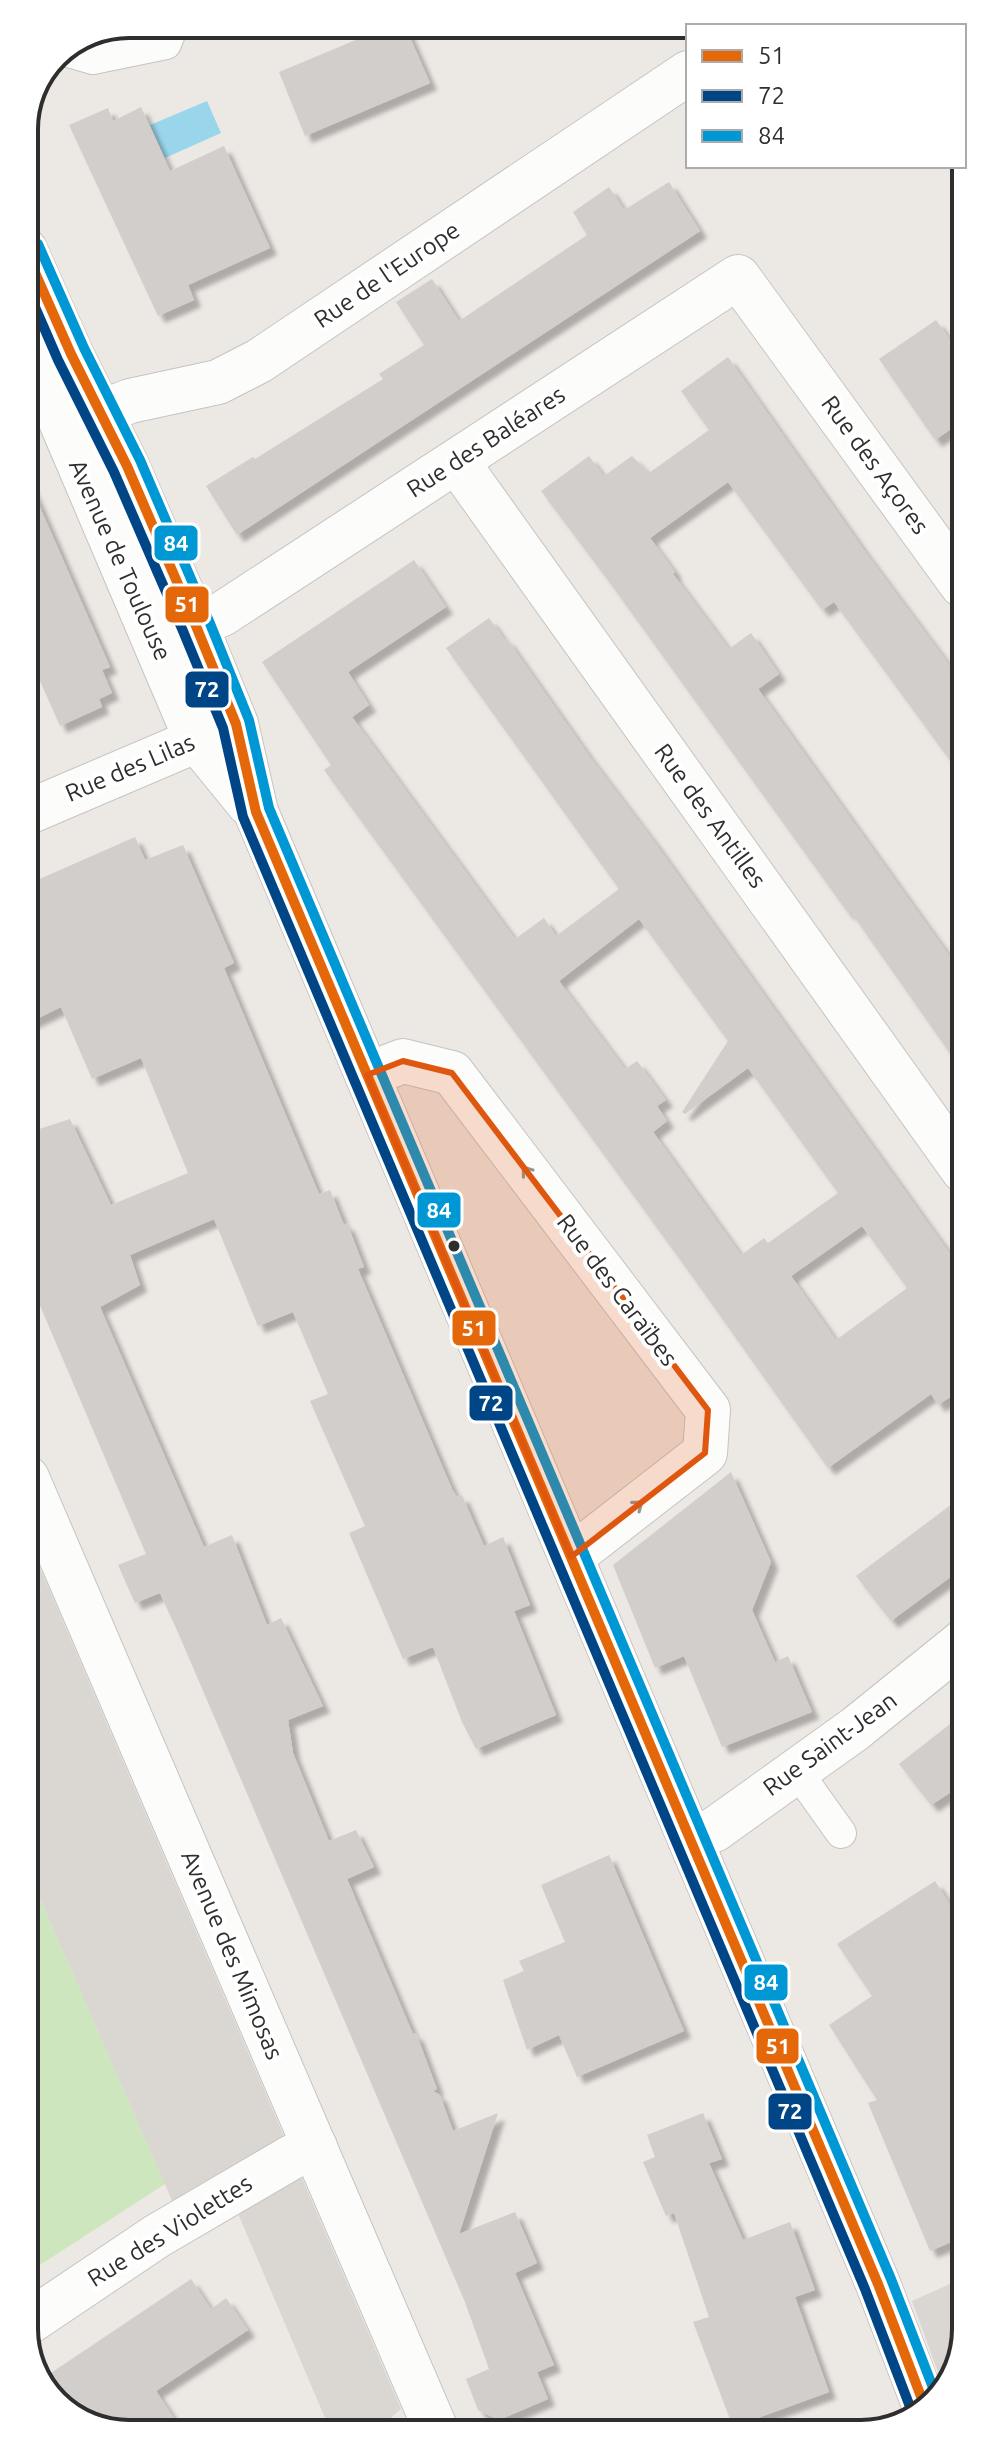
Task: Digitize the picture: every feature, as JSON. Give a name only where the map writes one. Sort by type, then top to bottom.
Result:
[{"type":"street","name":"Rue de l'Europe","points":[[82,420],[130,401],[218,382],[259,361],[686,74]]},
{"type":"street","name":"Rue des Baléares","points":[[157,644],[231,608],[738,277],[789,346]]},
{"type":"street","points":[[38,279],[71,354],[82,420]]},
{"type":"street","name":"Rue des Açores","points":[[789,346],[952,571]]},
{"type":"street","points":[[38,356],[82,420]]},
{"type":"street","name":"Avenue de Toulouse","points":[[82,420],[196,626],[216,731]]},
{"type":"street","name":"Avenue de Toulouse","points":[[82,420],[157,644],[216,731],[256,812],[878,2284],[921,2396]]},
{"type":"street","name":"Rue des Antilles","points":[[457,462],[952,1155]]},
{"type":"street","name":"Rue des Lilas","points":[[38,808],[216,731]]},
{"type":"street","name":"Rue des Caraïbes","points":[[367,1075],[403,1061],[452,1073],[708,1410],[705,1453],[571,1557]]},
{"type":"street","name":"Avenue des Mimosas","points":[[38,1535],[44,1566],[315,2147],[432,2420]]},
{"type":"street","name":"Rue Saint-Jean","points":[[690,1839],[714,1830],[855,1729],[952,1651]]},
{"type":"street","name":"Rue des Violettes","points":[[38,2316],[157,2236],[292,2157],[315,2147]]},
{"type":"lane","points":[[78,55],[93,59],[166,44],[168,38]]},
{"type":"lane","points":[[796,1770],[841,1833]]},
{"type":"highlighted area","points":[[403,1061],[452,1073],[708,1410],[705,1453],[571,1557],[445,1260],[367,1075]]},
{"type":"green space","points":[[38,1894],[165,2184],[38,2266]]},
{"type":"shaded area","points":[[38,1563],[401,2409],[389,2420],[326,2420],[237,2211],[181,2221],[38,1894]]},
{"type":"shaded area","points":[[952,2283],[950,2346],[939,2375],[912,2301]]},
{"type":"water","points":[[207,101],[221,133],[165,158],[150,125]]},
{"type":"building","points":[[360,38],[410,38],[430,83],[305,136],[279,72]]},
{"type":"building","points":[[141,107],[170,171],[224,146],[270,248],[188,285],[194,300],[158,316],[69,125],[108,108],[113,121]]},
{"type":"building","points":[[669,182],[700,231],[237,535],[206,486],[383,379],[379,374],[424,345],[396,302],[432,279],[459,321],[587,235],[573,212],[609,187],[624,210]]},
{"type":"building","points":[[936,320],[952,342],[952,428],[935,440],[879,359]]},
{"type":"building","points":[[728,357],[952,669],[952,763],[834,602],[822,610],[728,482],[650,538],[729,649],[751,633],[779,674],[758,689],[952,960],[952,1056],[850,911],[848,913],[541,491],[589,456],[604,476],[632,456],[649,473],[709,430],[681,391]]},
{"type":"building","points":[[38,503],[110,667],[102,670],[112,693],[99,699],[102,707],[60,726],[38,676]]},
{"type":"building","points":[[414,560],[446,607],[348,672],[369,705],[352,717],[515,939],[544,918],[556,936],[619,889],[446,648],[489,618],[653,840],[952,1257],[952,1396],[938,1405],[931,1394],[828,1468],[324,770],[331,765],[262,662]],"holes":[[[639,919],[728,1041],[682,1112],[685,1114],[748,1068],[838,1193],[768,1243],[764,1238],[741,1255],[653,1132],[667,1121],[657,1106],[666,1100],[637,1061],[625,1069],[559,981]],[[862,1226],[907,1288],[836,1340],[791,1276]]]},
{"type":"building","points":[[135,837],[145,860],[183,845],[234,963],[224,968],[319,1194],[330,1190],[344,1225],[347,1223],[364,1267],[358,1269],[452,1489],[457,1497],[462,1495],[484,1546],[503,1537],[530,1605],[514,1611],[556,1715],[476,1749],[462,1722],[433,1647],[403,1659],[349,1533],[365,1526],[310,1401],[328,1394],[293,1312],[258,1326],[214,1219],[130,1255],[140,1285],[100,1307],[204,1547],[232,1535],[267,1625],[281,1618],[323,1706],[288,1720],[293,1753],[329,1841],[356,1830],[374,1867],[347,1879],[413,2034],[416,2033],[437,2089],[433,2091],[440,2095],[453,2131],[498,2113],[459,2234],[515,2212],[537,2263],[515,2273],[554,2365],[537,2372],[548,2399],[499,2420],[478,2410],[466,2379],[489,2369],[465,2302],[180,1637],[160,1593],[135,1603],[118,1565],[146,1554],[38,1301],[38,1129],[70,1119],[111,1205],[188,1173],[141,1058],[92,1079],[61,1007],[38,1018],[38,880]]},
{"type":"building","points":[[731,1472],[771,1562],[752,1610],[775,1662],[788,1656],[812,1712],[722,1747],[684,1656],[655,1668],[613,1565]]},
{"type":"building","points":[[952,1504],[952,1576],[891,1621],[856,1576]]},
{"type":"building","points":[[952,1722],[952,1791],[931,1805],[899,1764]]},
{"type":"building","points":[[609,1855],[684,2031],[577,2077],[559,2035],[527,2050],[503,1980],[524,1971],[519,1961],[565,1942],[541,1885]]},
{"type":"building","points":[[935,1881],[952,1908],[952,2242],[930,2251],[868,2103],[877,2100],[829,2025],[872,1996],[837,1944]]},
{"type":"building","points":[[703,2113],[722,2159],[709,2163],[743,2240],[790,2222],[815,2290],[795,2297],[829,2392],[752,2420],[730,2420],[693,2322],[709,2317],[674,2213],[666,2216],[643,2162],[655,2157],[647,2135]]},
{"type":"building","points":[[191,2279],[211,2309],[226,2298],[248,2330],[156,2391],[175,2420],[123,2420],[94,2413],[65,2393],[50,2374]]},
{"type":"transit line","name":"84","points":[[38,244],[84,348],[140,460],[209,621],[249,720],[269,808],[891,2279],[932,2385]]},
{"type":"transit line","name":"51","points":[[38,279],[127,466],[196,626],[236,724],[256,812],[878,2284],[921,2396]]},
{"type":"transit line","name":"72","points":[[38,314],[114,472],[183,631],[223,728],[243,817],[865,2289],[910,2406]]}]
